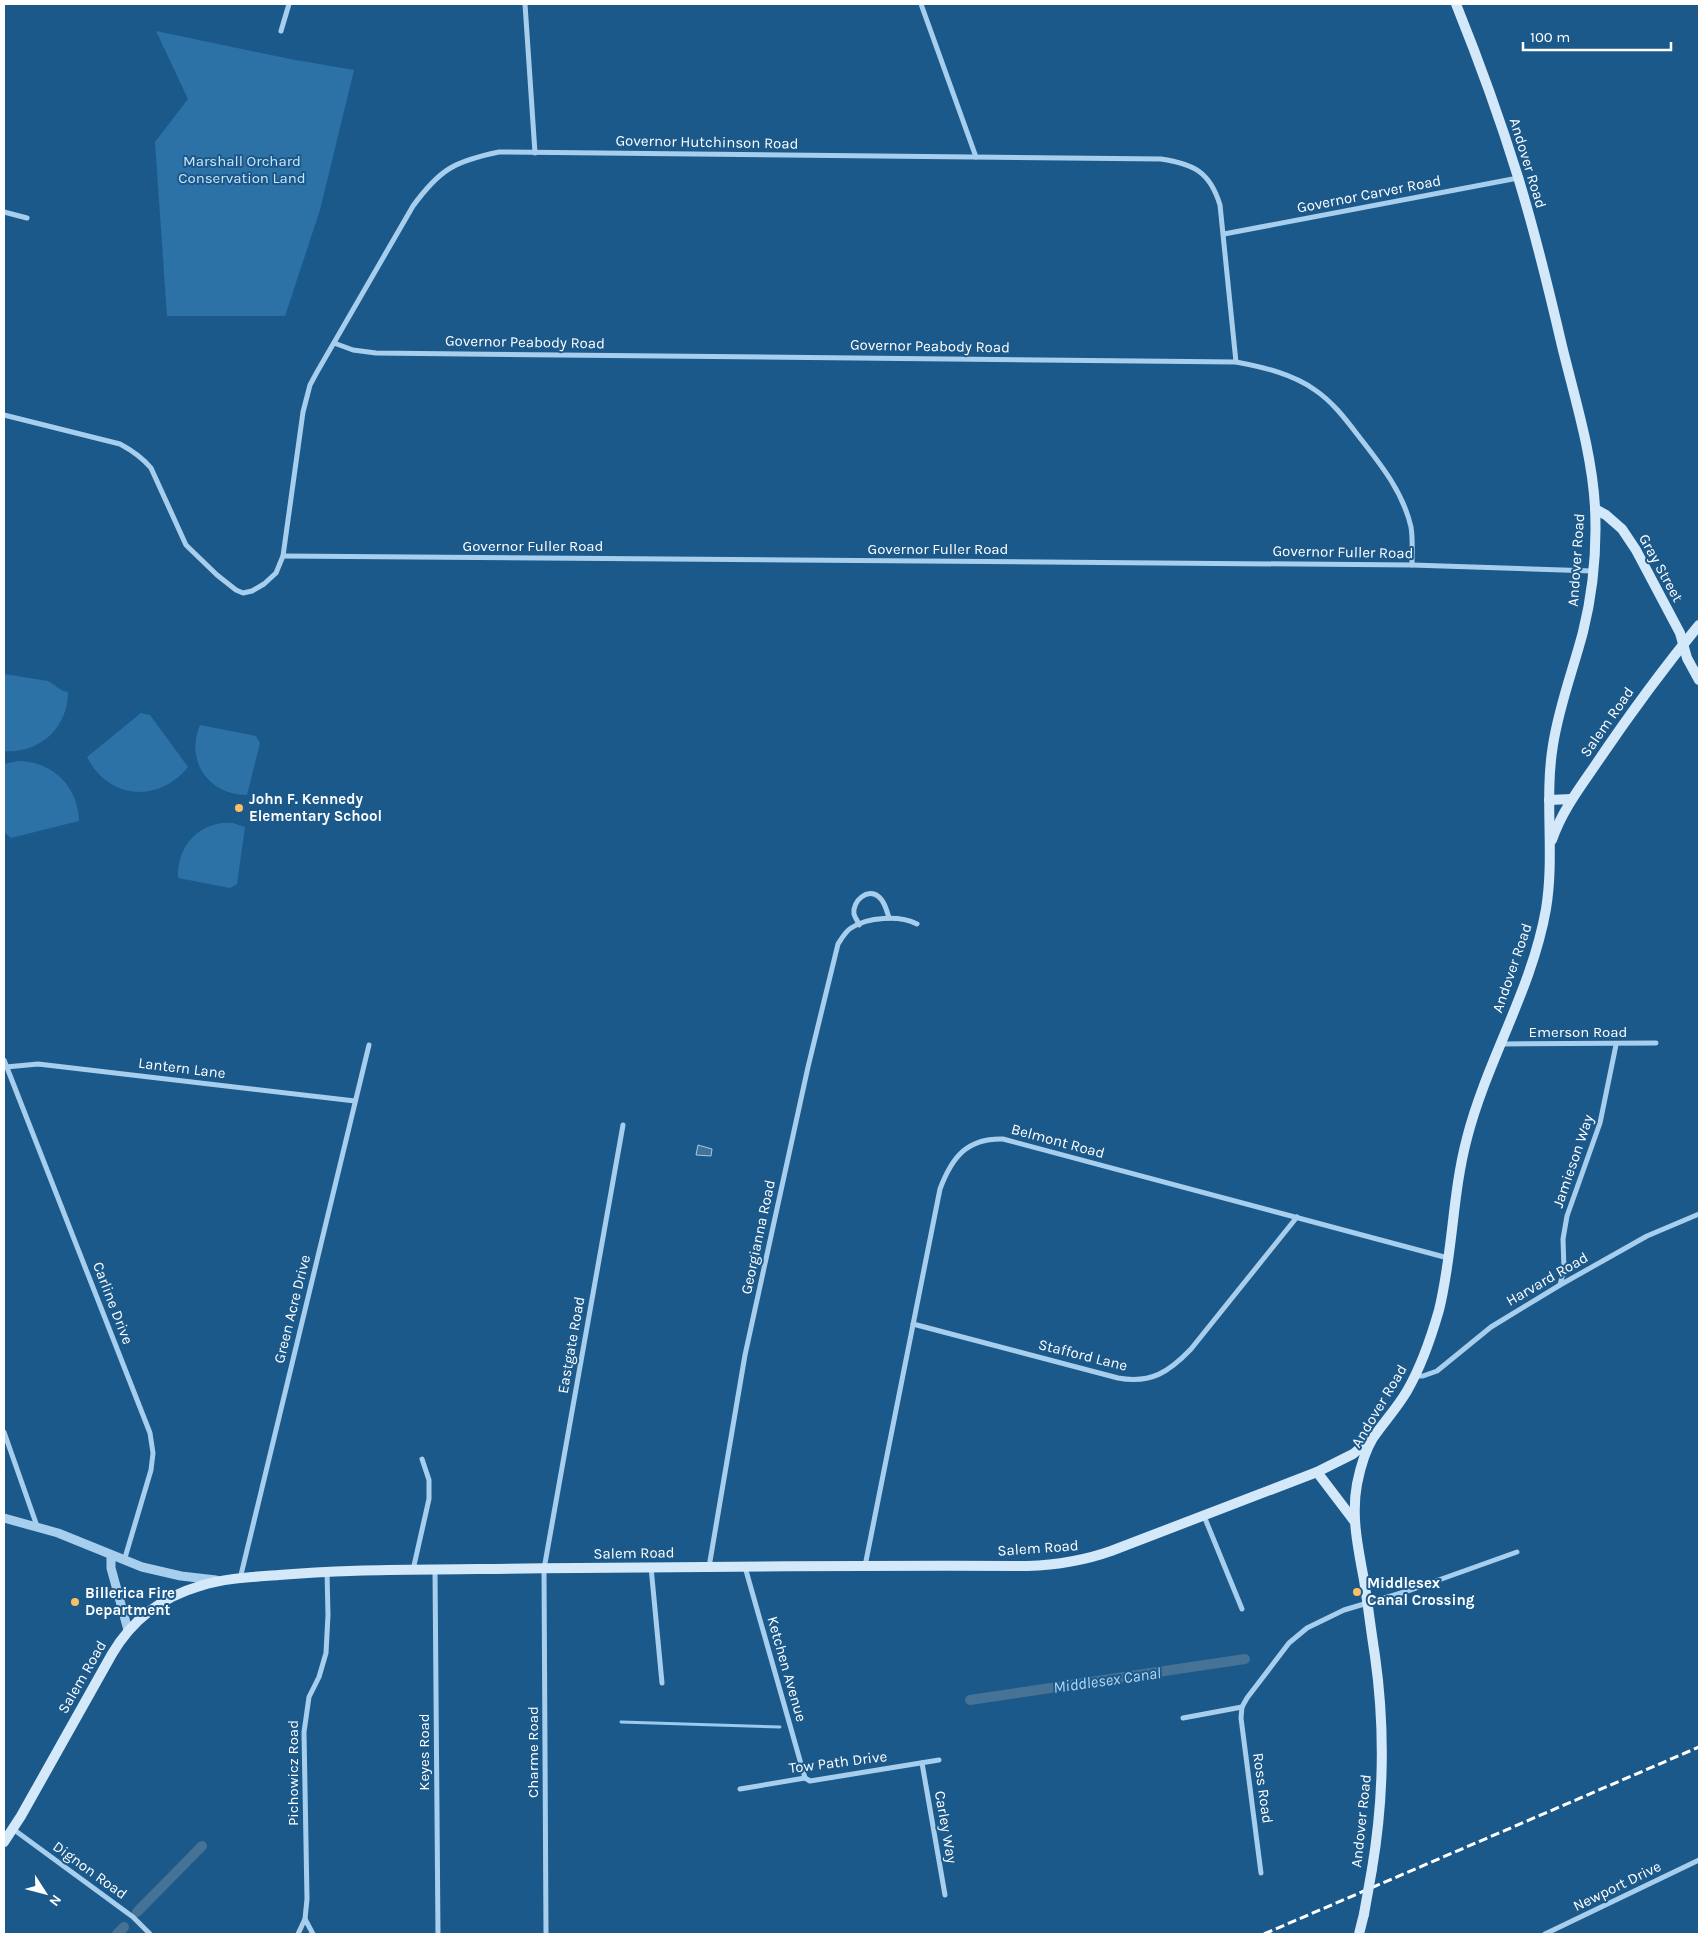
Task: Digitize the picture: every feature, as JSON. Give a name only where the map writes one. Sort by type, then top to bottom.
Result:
[{"type":"main road","name":"Andover Road","points":[[1359,1934],[1372,1869],[1379,1812],[1383,1753],[1380,1695],[1355,1522],[1355,1496],[1359,1475],[1374,1436],[1400,1402],[1427,1350],[1439,1307],[1448,1258],[1456,1192],[1467,1137],[1537,948],[1548,892],[1550,768],[1555,734],[1586,617],[1595,546],[1593,486],[1580,420],[1549,290],[1499,118],[1456,4]]},
{"type":"main road","name":"Gray Street","points":[[1595,509],[1606,515],[1622,529],[1636,550],[1680,633],[1687,658],[1699,680]]},
{"type":"main road","name":"Salem Road","points":[[1550,844],[1556,828],[1572,799],[1622,726],[1699,625]]},
{"type":"main road","points":[[1549,800],[1572,799]]},
{"type":"main road","name":"Salem Road","points":[[4,1842],[112,1654],[128,1630],[148,1612],[176,1595],[200,1586],[237,1580],[327,1571],[651,1567],[1027,1566],[1061,1564],[1098,1556],[1317,1472],[1353,1454],[1374,1436]]},
{"type":"main road","points":[[1317,1472],[1343,1509],[1355,1522]]},
{"type":"street","points":[[281,31],[289,4]]},
{"type":"street","points":[[525,4],[535,153]]},
{"type":"street","points":[[922,4],[976,158]]},
{"type":"street","name":"Governor Hutchinson Road","points":[[283,556],[300,427],[306,398],[317,372],[413,206],[430,184],[449,168],[473,157],[499,152],[1161,159],[1179,162],[1194,168],[1207,178],[1215,190],[1220,205],[1236,362]]},
{"type":"street","name":"Governor Carver Road","points":[[1224,234],[1518,178]]},
{"type":"street","points":[[4,212],[27,218]]},
{"type":"street","name":"Governor Peabody Road","points":[[334,342],[353,350],[376,353],[1236,362],[1270,370],[1301,382],[1316,390],[1344,418],[1384,468],[1398,494],[1411,529],[1412,565]]},
{"type":"street","points":[[4,416],[120,444],[142,458],[151,468],[186,545],[217,575],[236,590],[244,593],[264,584],[276,573],[283,556]]},
{"type":"street","name":"Governor Fuller Road","points":[[283,556],[1412,565],[1593,571]]},
{"type":"street","points":[[860,925],[854,915],[854,908],[858,900],[865,894],[873,893],[880,897],[886,906],[889,918]]},
{"type":"street","name":"Georgianna Road","points":[[709,1567],[745,1355],[808,1067],[838,944],[851,928],[860,925],[889,918],[901,918],[917,924]]},
{"type":"street","name":"Emerson Road","points":[[1501,1044],[1656,1044]]},
{"type":"street","name":"Jamieson Way","points":[[1560,1285],[1564,1269],[1563,1239],[1566,1216],[1600,1123],[1616,1044]]},
{"type":"street","name":"Green Acre Drive","points":[[237,1580],[368,1045]]},
{"type":"street","name":"Carline Drive","points":[[4,1060],[150,1434],[153,1453],[151,1470],[124,1561]]},
{"type":"street","name":"Lantern Lane","points":[[6,1066],[38,1064],[355,1100]]},
{"type":"street","name":"Eastgate Road","points":[[544,1569],[623,1125]]},
{"type":"street","name":"Belmont Road","points":[[865,1566],[936,1204],[944,1177],[954,1160],[968,1147],[985,1140],[1003,1139],[1013,1141],[1448,1258]]},
{"type":"street","name":"Harvard Road","points":[[1415,1376],[1424,1376],[1436,1371],[1486,1330],[1560,1285],[1652,1234],[1699,1214]]},
{"type":"street","name":"Stafford Lane","points":[[913,1324],[1118,1378],[1137,1381],[1150,1379],[1174,1365],[1191,1349],[1297,1217]]},
{"type":"street","points":[[4,1432],[37,1526]]},
{"type":"street","points":[[413,1570],[429,1499],[429,1480],[422,1459]]},
{"type":"street","points":[[1204,1515],[1242,1609]]},
{"type":"street","points":[[4,1518],[37,1526],[69,1537],[124,1561],[181,1576],[237,1580]]},
{"type":"street","points":[[1183,1718],[1242,1707],[1295,1637],[1308,1628],[1344,1610],[1408,1591],[1518,1552]]},
{"type":"street","points":[[111,1556],[111,1568],[128,1630]]},
{"type":"street","points":[[651,1567],[662,1682]]},
{"type":"street","name":"Ketchen Avenue","points":[[745,1567],[805,1778]]},
{"type":"street","name":"Charme Road","points":[[544,1569],[546,1934]]},
{"type":"street","name":"Keyes Road","points":[[435,1570],[438,1934]]},
{"type":"street","name":"Pichowicz Road","points":[[298,1934],[305,1919],[307,1899],[304,1732],[309,1697],[326,1653],[328,1615],[327,1571]]},
{"type":"street","name":"Ross Road","points":[[1242,1707],[1241,1718],[1262,1873]]},
{"type":"street","name":"Tow Path Drive","points":[[740,1789],[805,1778],[810,1781],[940,1760]]},
{"type":"street","name":"Carley Way","points":[[922,1763],[945,1894]]},
{"type":"street","name":"Dignon Road","points":[[13,1829],[132,1917],[150,1934]]},
{"type":"street","name":"Newport Drive","points":[[1545,1934],[1699,1860]]},
{"type":"street","points":[[305,1919],[313,1934]]},
{"type":"green space","name":"Marshall Orchard Conservation Land","points":[[156,31],[290,59],[354,70],[320,210],[285,316],[167,316],[155,142],[188,99]]},
{"type":"green space","points":[[4,674],[48,681],[63,691],[68,692],[67,705],[57,727],[40,743],[29,748],[17,751],[4,751]]},
{"type":"green space","points":[[141,713],[150,715],[188,767],[176,779],[163,787],[134,792],[120,788],[107,781],[96,771],[87,757]]},
{"type":"green space","points":[[200,725],[256,736],[260,743],[247,795],[221,789],[203,773],[198,763],[196,751],[196,738]]},
{"type":"green space","points":[[18,761],[42,765],[61,778],[74,797],[79,821],[11,838],[4,832],[4,764]]},
{"type":"green space","points":[[221,823],[233,823],[245,827],[237,884],[230,888],[178,878],[180,858],[189,842],[202,830]]},
{"type":"shaded area","points":[[698,1145],[712,1149],[711,1156],[696,1155]]},
{"type":"waterway","name":"Middlesex Canal","points":[[970,1700],[1245,1659]]},
{"type":"waterway","points":[[621,1722],[780,1727]]},
{"type":"waterway","name":"Middlesex Canal","points":[[137,1912],[202,1846]]},
{"type":"waterway","name":"Middlesex Canal","points":[[117,1934],[124,1927]]},
{"type":"railway","points":[[1264,1934],[1699,1747]]},
{"type":"place","name":"John F. Kennedy Elementary School","points":[[239,808]]},
{"type":"place","name":"Middlesex Canal Crossing","points":[[1357,1592]]},
{"type":"place","name":"Billerica Fire Department","points":[[75,1602]]}]
